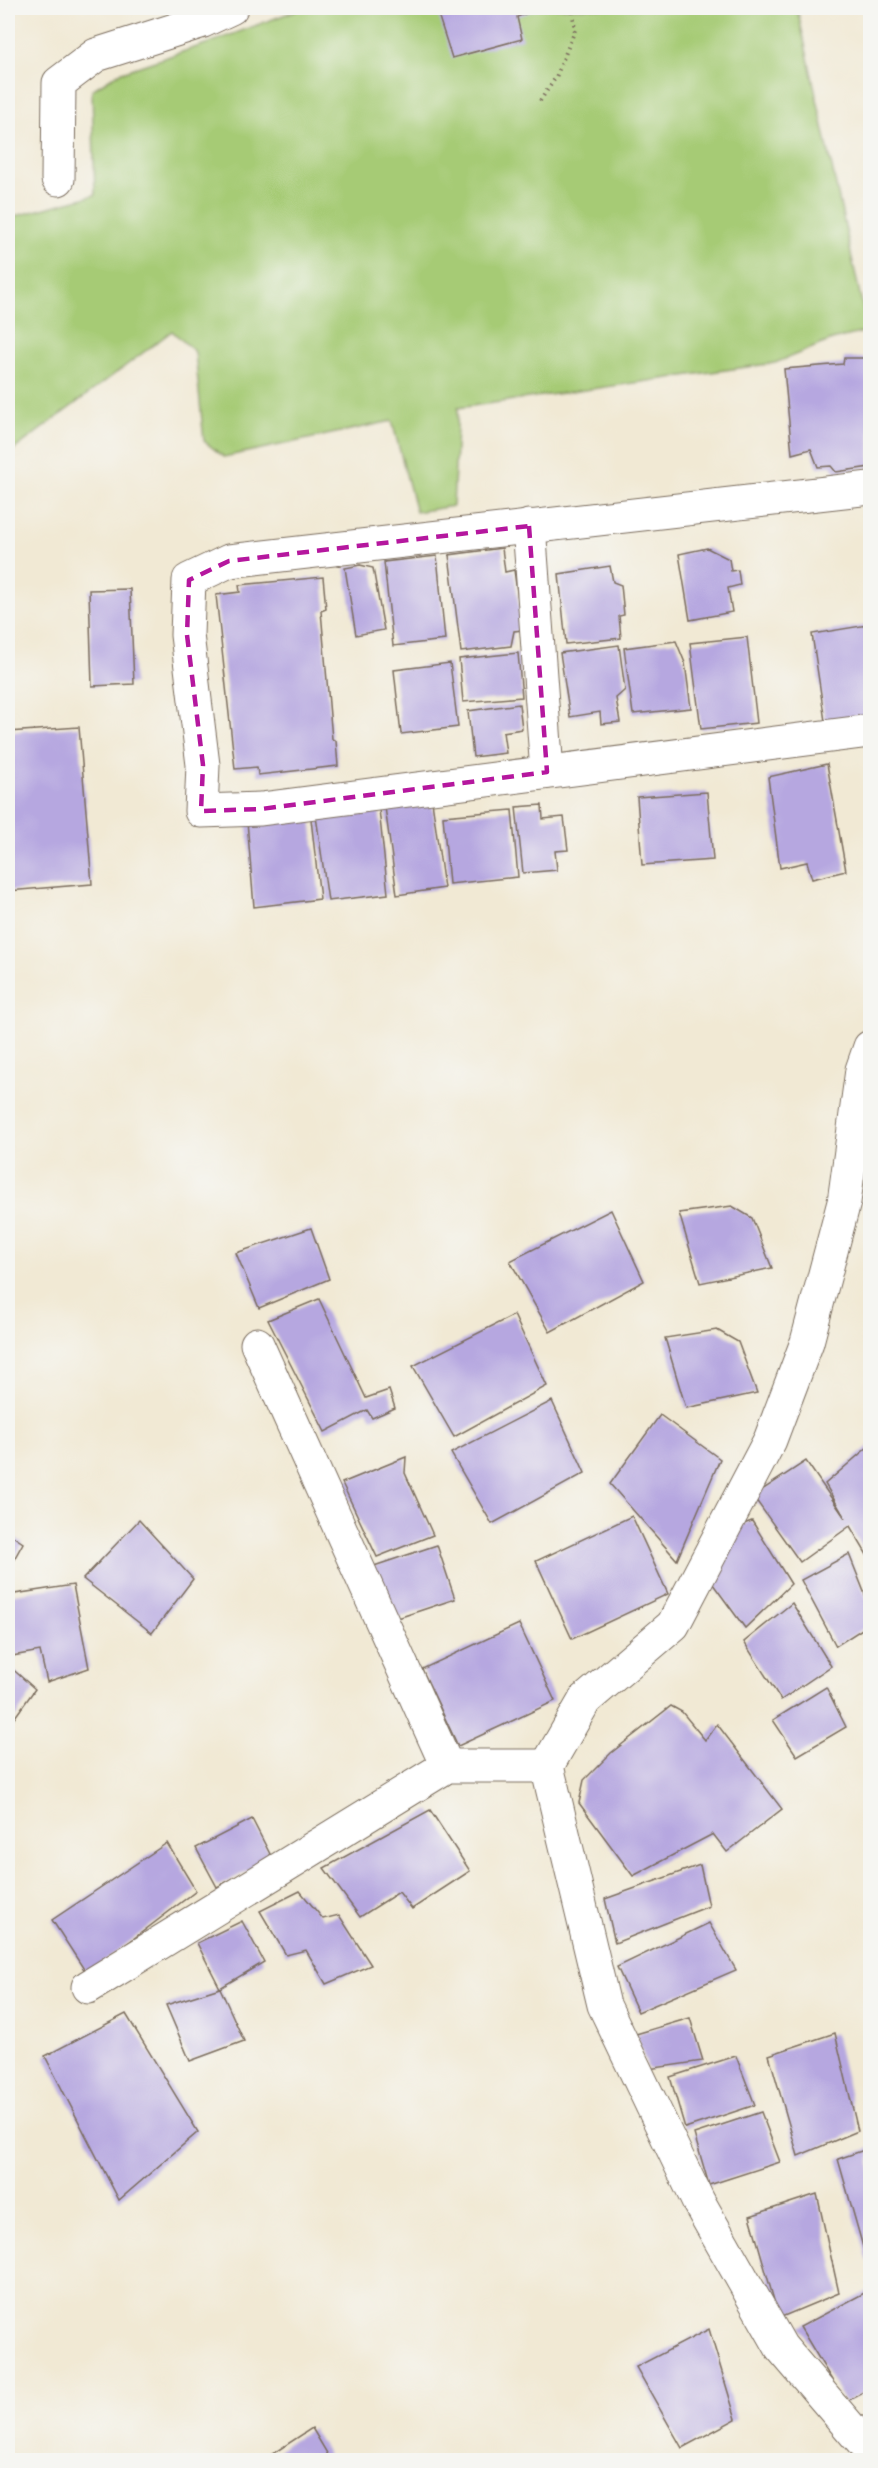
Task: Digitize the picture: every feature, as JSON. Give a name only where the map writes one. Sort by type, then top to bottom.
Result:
[{"type":"street","points":[[58,179],[58,83],[96,55],[203,21],[231,8]]},
{"type":"street","points":[[870,488],[229,561],[189,580],[187,635],[203,765],[201,811],[261,809],[870,731]]},
{"type":"street","points":[[529,526],[547,772]]},
{"type":"street","points":[[870,1047],[862,1070],[844,1202],[807,1342],[770,1440],[673,1625],[585,1700],[547,1766],[604,2005],[698,2201],[781,2347],[870,2451]]},
{"type":"street","points":[[257,1344],[447,1766]]},
{"type":"street","points":[[88,1987],[447,1766],[547,1766]]},
{"type":"path","points":[[540,101],[556,77],[575,30],[572,8]]},
{"type":"highlighted area","points":[[529,526],[547,772],[261,809],[201,811],[203,765],[187,635],[189,580],[229,561]]},
{"type":"green space","points":[[302,8],[797,8],[868,331],[832,340],[775,363],[458,408],[453,506],[416,512],[392,421],[224,457],[204,441],[195,352],[172,331],[8,454],[8,218],[95,195],[92,90],[119,73],[215,41]]},
{"type":"building","points":[[436,8],[540,8],[517,17],[522,39],[452,58]]},
{"type":"building","points":[[844,358],[870,358],[870,467],[836,472],[831,466],[818,467],[811,449],[792,454],[784,369],[843,364]]},
{"type":"building","points":[[502,548],[505,572],[514,570],[522,630],[514,631],[511,646],[461,652],[449,555]]},
{"type":"building","points":[[707,548],[729,559],[731,571],[738,570],[740,585],[728,588],[732,612],[690,620],[679,554]]},
{"type":"building","points":[[437,556],[445,640],[393,646],[384,562]]},
{"type":"building","points":[[360,565],[373,568],[384,630],[356,635],[345,568]]},
{"type":"building","points":[[610,566],[613,582],[621,585],[624,615],[619,616],[621,638],[566,644],[559,574]]},
{"type":"building","points":[[323,577],[326,609],[321,611],[332,739],[336,741],[338,766],[258,775],[257,767],[235,769],[216,595],[240,592],[239,585]]},
{"type":"building","points":[[130,589],[134,684],[92,686],[89,590]]},
{"type":"building","points":[[867,625],[870,665],[866,665],[868,683],[870,683],[870,721],[826,728],[812,634]]},
{"type":"building","points":[[747,637],[757,723],[701,729],[690,643]]},
{"type":"building","points":[[676,641],[685,663],[691,708],[633,714],[624,648]]},
{"type":"building","points":[[619,645],[625,690],[616,698],[620,722],[601,724],[600,712],[570,717],[560,653]]},
{"type":"building","points":[[518,653],[522,697],[463,702],[459,659]]},
{"type":"building","points":[[450,663],[458,727],[401,734],[394,670]]},
{"type":"building","points":[[519,704],[522,729],[503,732],[506,753],[473,757],[468,711]]},
{"type":"building","points":[[79,727],[92,884],[8,891],[8,732]]},
{"type":"building","points":[[827,764],[846,871],[812,879],[807,862],[780,868],[768,777]]},
{"type":"building","points":[[707,792],[713,860],[642,865],[637,797]]},
{"type":"building","points":[[432,801],[444,888],[397,895],[385,807]]},
{"type":"building","points":[[542,805],[543,819],[564,817],[568,850],[555,851],[557,870],[523,873],[516,807]]},
{"type":"building","points":[[379,809],[388,894],[328,901],[316,816]]},
{"type":"building","points":[[310,810],[320,899],[254,907],[247,821]]},
{"type":"building","points":[[512,810],[518,877],[449,884],[443,816]]},
{"type":"building","points":[[732,1206],[752,1218],[772,1268],[700,1283],[679,1213]]},
{"type":"building","points":[[611,1210],[644,1281],[550,1332],[510,1261]]},
{"type":"building","points":[[311,1228],[329,1279],[259,1308],[236,1253]]},
{"type":"building","points":[[319,1299],[366,1398],[389,1390],[395,1408],[372,1418],[367,1410],[325,1432],[268,1320]]},
{"type":"building","points":[[514,1315],[547,1386],[454,1437],[413,1366]]},
{"type":"building","points":[[717,1330],[738,1342],[757,1393],[686,1408],[665,1338]]},
{"type":"building","points":[[552,1401],[585,1473],[492,1524],[451,1453]]},
{"type":"building","points":[[660,1415],[720,1459],[677,1560],[610,1484]]},
{"type":"building","points":[[869,1446],[870,1560],[850,1526],[800,1562],[753,1496],[806,1461],[845,1518],[825,1484]]},
{"type":"building","points":[[406,1457],[405,1473],[433,1535],[377,1557],[342,1483]]},
{"type":"building","points":[[632,1516],[668,1594],[572,1639],[536,1561]]},
{"type":"building","points":[[139,1520],[193,1579],[152,1633],[83,1579]]},
{"type":"building","points":[[752,1521],[791,1584],[745,1628],[707,1576],[735,1527]]},
{"type":"building","points":[[8,1533],[23,1543],[8,1570]]},
{"type":"building","points":[[437,1545],[455,1599],[392,1620],[374,1566]]},
{"type":"building","points":[[849,1554],[870,1607],[870,1624],[836,1646],[801,1580]]},
{"type":"building","points":[[73,1585],[89,1668],[47,1682],[40,1651],[12,1656],[8,1595]]},
{"type":"building","points":[[792,1603],[831,1666],[781,1700],[744,1642]]},
{"type":"building","points":[[519,1624],[555,1701],[458,1746],[422,1669]]},
{"type":"building","points":[[8,1665],[35,1689],[8,1727]]},
{"type":"building","points":[[826,1687],[846,1727],[797,1756],[773,1720]]},
{"type":"building","points":[[671,1706],[682,1712],[705,1740],[717,1724],[782,1809],[727,1852],[713,1834],[633,1876],[579,1803],[584,1780],[611,1753]]},
{"type":"building","points":[[430,1810],[470,1871],[412,1909],[399,1892],[360,1917],[324,1868]]},
{"type":"building","points":[[252,1819],[272,1858],[217,1887],[196,1848]]},
{"type":"building","points":[[167,1843],[196,1891],[87,1974],[52,1920]]},
{"type":"building","points":[[700,1865],[709,1906],[615,1943],[605,1899]]},
{"type":"building","points":[[300,1891],[323,1919],[339,1915],[371,1965],[326,1984],[306,1950],[286,1955],[260,1911]]},
{"type":"building","points":[[242,1921],[264,1962],[220,1988],[197,1943]]},
{"type":"building","points":[[709,1923],[736,1970],[638,2012],[617,1967]]},
{"type":"building","points":[[220,1988],[244,2041],[190,2061],[166,2005]]},
{"type":"building","points":[[126,2014],[198,2132],[119,2200],[45,2056]]},
{"type":"building","points":[[690,2018],[703,2061],[648,2069],[636,2034]]},
{"type":"building","points":[[835,2033],[858,2131],[798,2156],[769,2055]]},
{"type":"building","points":[[736,2056],[755,2105],[685,2128],[670,2077]]},
{"type":"building","points":[[761,2112],[780,2162],[709,2185],[694,2134]]},
{"type":"building","points":[[870,2148],[870,2259],[867,2261],[838,2159]]},
{"type":"building","points":[[817,2194],[839,2293],[779,2318],[750,2216]]},
{"type":"building","points":[[870,2290],[870,2389],[845,2402],[800,2327]]},
{"type":"building","points":[[709,2329],[736,2419],[682,2448],[636,2367]]},
{"type":"building","points":[[312,2428],[331,2460],[263,2460]]}]
